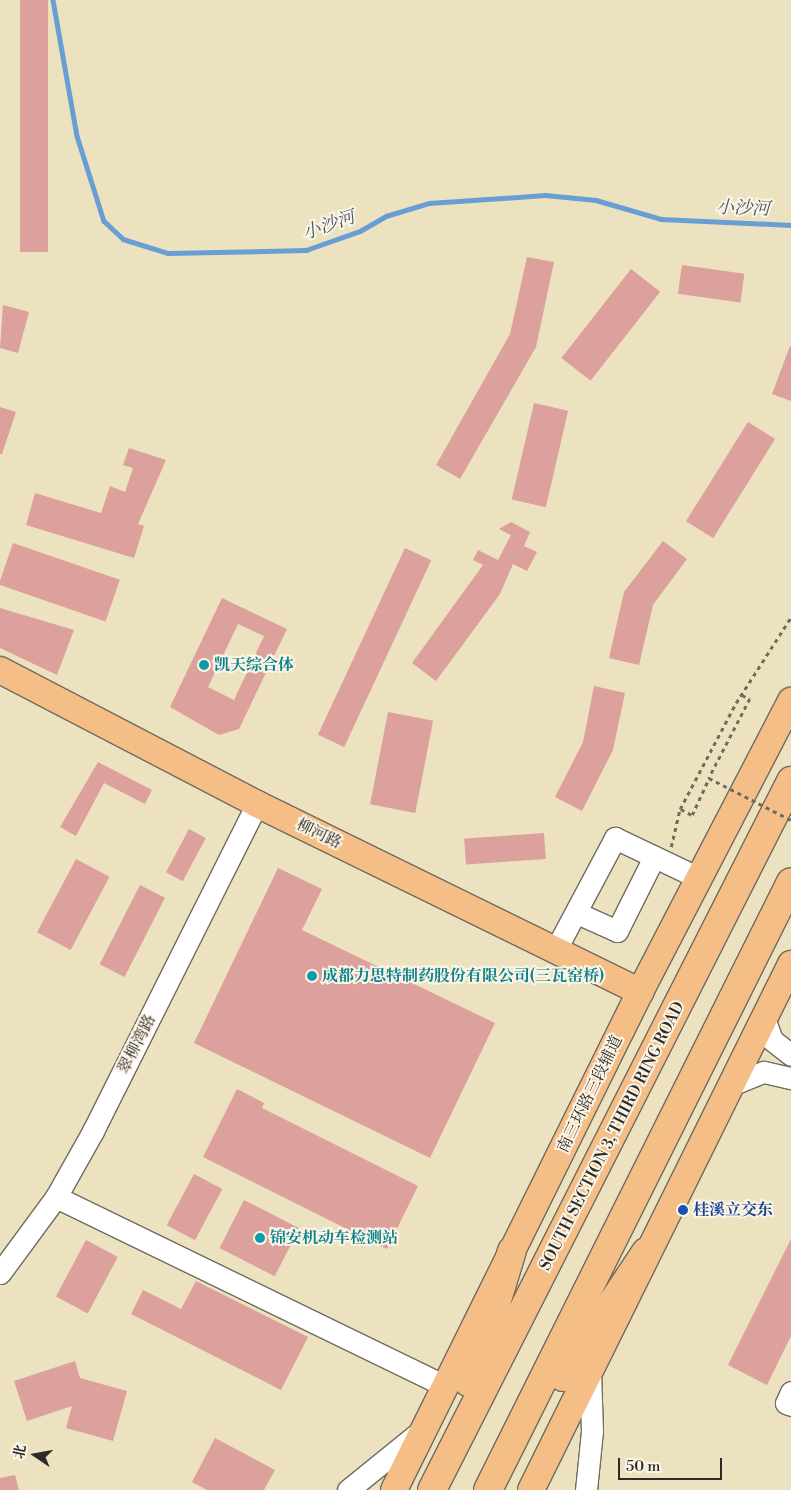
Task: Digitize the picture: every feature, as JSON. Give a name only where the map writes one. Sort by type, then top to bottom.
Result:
[{"type":"highway","name":"SOUTH SECTION 3, THIRD RING ROAD","points":[[432,1490],[791,781]]},
{"type":"highway","points":[[488,1490],[791,882]]},
{"type":"highway","points":[[414,1490],[480,1356],[512,1251]]},
{"type":"highway","points":[[505,1490],[575,1353],[646,1252]]},
{"type":"main road","name":"柳河路","points":[[0,670],[258,804],[640,992]]},
{"type":"main road","name":"南三环路三段辅道","points":[[394,1490],[640,992],[791,701]]},
{"type":"main road","points":[[531,1490],[590,1372],[646,1252],[732,1085],[791,964]]},
{"type":"street","name":"翠柳湾路","points":[[0,1273],[56,1197],[258,804]]},
{"type":"street","points":[[556,949],[577,913],[615,838],[699,878]]},
{"type":"street","points":[[577,913],[617,931],[661,860]]},
{"type":"street","points":[[764,1018],[772,1040],[791,1055]]},
{"type":"street","points":[[732,1085],[764,1072],[791,1078]]},
{"type":"street","points":[[56,1197],[446,1386]]},
{"type":"street","points":[[586,1490],[592,1431],[590,1372]]},
{"type":"street","points":[[791,1392],[786,1403],[791,1405]]},
{"type":"street","points":[[348,1490],[426,1426]]},
{"type":"path","points":[[661,860],[680,809],[742,695],[791,617]]},
{"type":"path","points":[[680,809],[692,815],[750,699],[742,695]]},
{"type":"path","points":[[709,778],[791,820]]},
{"type":"building","points":[[20,0],[48,0],[48,252],[20,252]]},
{"type":"building","points":[[527,257],[554,262],[536,347],[460,479],[436,465],[510,334]]},
{"type":"building","points":[[682,265],[744,274],[740,302],[678,294]]},
{"type":"building","points":[[631,269],[660,292],[591,381],[561,358]]},
{"type":"building","points":[[3,305],[29,312],[18,353],[0,348]]},
{"type":"building","points":[[791,346],[791,401],[772,394]]},
{"type":"building","points":[[534,403],[568,411],[546,507],[512,499]]},
{"type":"building","points":[[0,407],[16,412],[2,454],[0,454]]},
{"type":"building","points":[[748,422],[775,439],[713,538],[686,521]]},
{"type":"building","points":[[129,448],[166,460],[138,524],[144,526],[134,558],[26,525],[35,493],[101,513],[110,486],[125,492],[133,468],[123,465]]},
{"type":"building","points":[[511,522],[530,532],[524,546],[537,552],[527,571],[513,564],[500,594],[436,681],[412,663],[483,565],[473,560],[478,550],[498,560],[511,535],[499,529]]},
{"type":"building","points":[[663,541],[687,559],[653,605],[639,665],[609,658],[624,592]]},
{"type":"building","points":[[13,543],[120,580],[106,621],[0,585]]},
{"type":"building","points":[[405,548],[431,560],[344,747],[318,735]]},
{"type":"building","name":"凯天综合体","points":[[222,598],[287,629],[239,729],[219,735],[170,707]],"holes":[[[238,624],[264,636],[234,700],[208,687]]]},
{"type":"building","points":[[0,608],[74,630],[57,675],[0,648]]},
{"type":"building","points":[[594,686],[625,693],[613,750],[582,811],[555,797],[583,742]]},
{"type":"building","points":[[388,712],[433,721],[415,813],[370,804]]},
{"type":"building","points":[[98,762],[152,790],[145,804],[104,783],[76,836],[60,827]]},
{"type":"building","points":[[189,829],[206,838],[183,881],[166,872]]},
{"type":"building","points":[[544,833],[546,859],[466,865],[464,839]]},
{"type":"building","points":[[76,859],[110,877],[71,950],[37,932]]},
{"type":"building","name":"成都力思特制药股份有限公司(三瓦窑桥)","points":[[278,868],[322,889],[302,930],[495,1023],[430,1158],[194,1043]]},
{"type":"building","points":[[140,885],[165,898],[125,977],[100,964]]},
{"type":"building","points":[[237,1089],[264,1103],[262,1108],[418,1186],[387,1249],[203,1157]]},
{"type":"building","points":[[194,1174],[222,1189],[195,1240],[167,1225]]},
{"type":"building","name":"锦安机动车检测站","points":[[244,1200],[299,1228],[275,1276],[219,1248]]},
{"type":"building","points":[[791,1239],[791,1336],[767,1385],[728,1365]]},
{"type":"building","points":[[86,1240],[118,1257],[88,1313],[56,1297]]},
{"type":"building","points":[[196,1281],[308,1337],[281,1390],[131,1314],[143,1290],[181,1309]]},
{"type":"building","points":[[75,1361],[80,1378],[127,1391],[113,1441],[66,1428],[72,1406],[27,1421],[14,1381]]},
{"type":"building","points":[[215,1438],[275,1470],[264,1490],[207,1490],[192,1482]]},
{"type":"building","points":[[15,1475],[19,1490],[0,1490],[0,1478]]},
{"type":"waterway","name":"小沙河","points":[[53,0],[77,136],[104,221],[123,239],[168,253],[306,250],[360,231],[386,216],[429,203],[545,195],[596,200],[661,219],[791,225]]},
{"type":"place","name":"凯天综合体","points":[[204,665]]},
{"type":"place","name":"成都力思特制药股份有限公司(三瓦窑桥)","points":[[312,976]]},
{"type":"place","name":"桂溪立交东","points":[[683,1210]]},
{"type":"place","name":"锦安机动车检测站","points":[[260,1238]]}]
